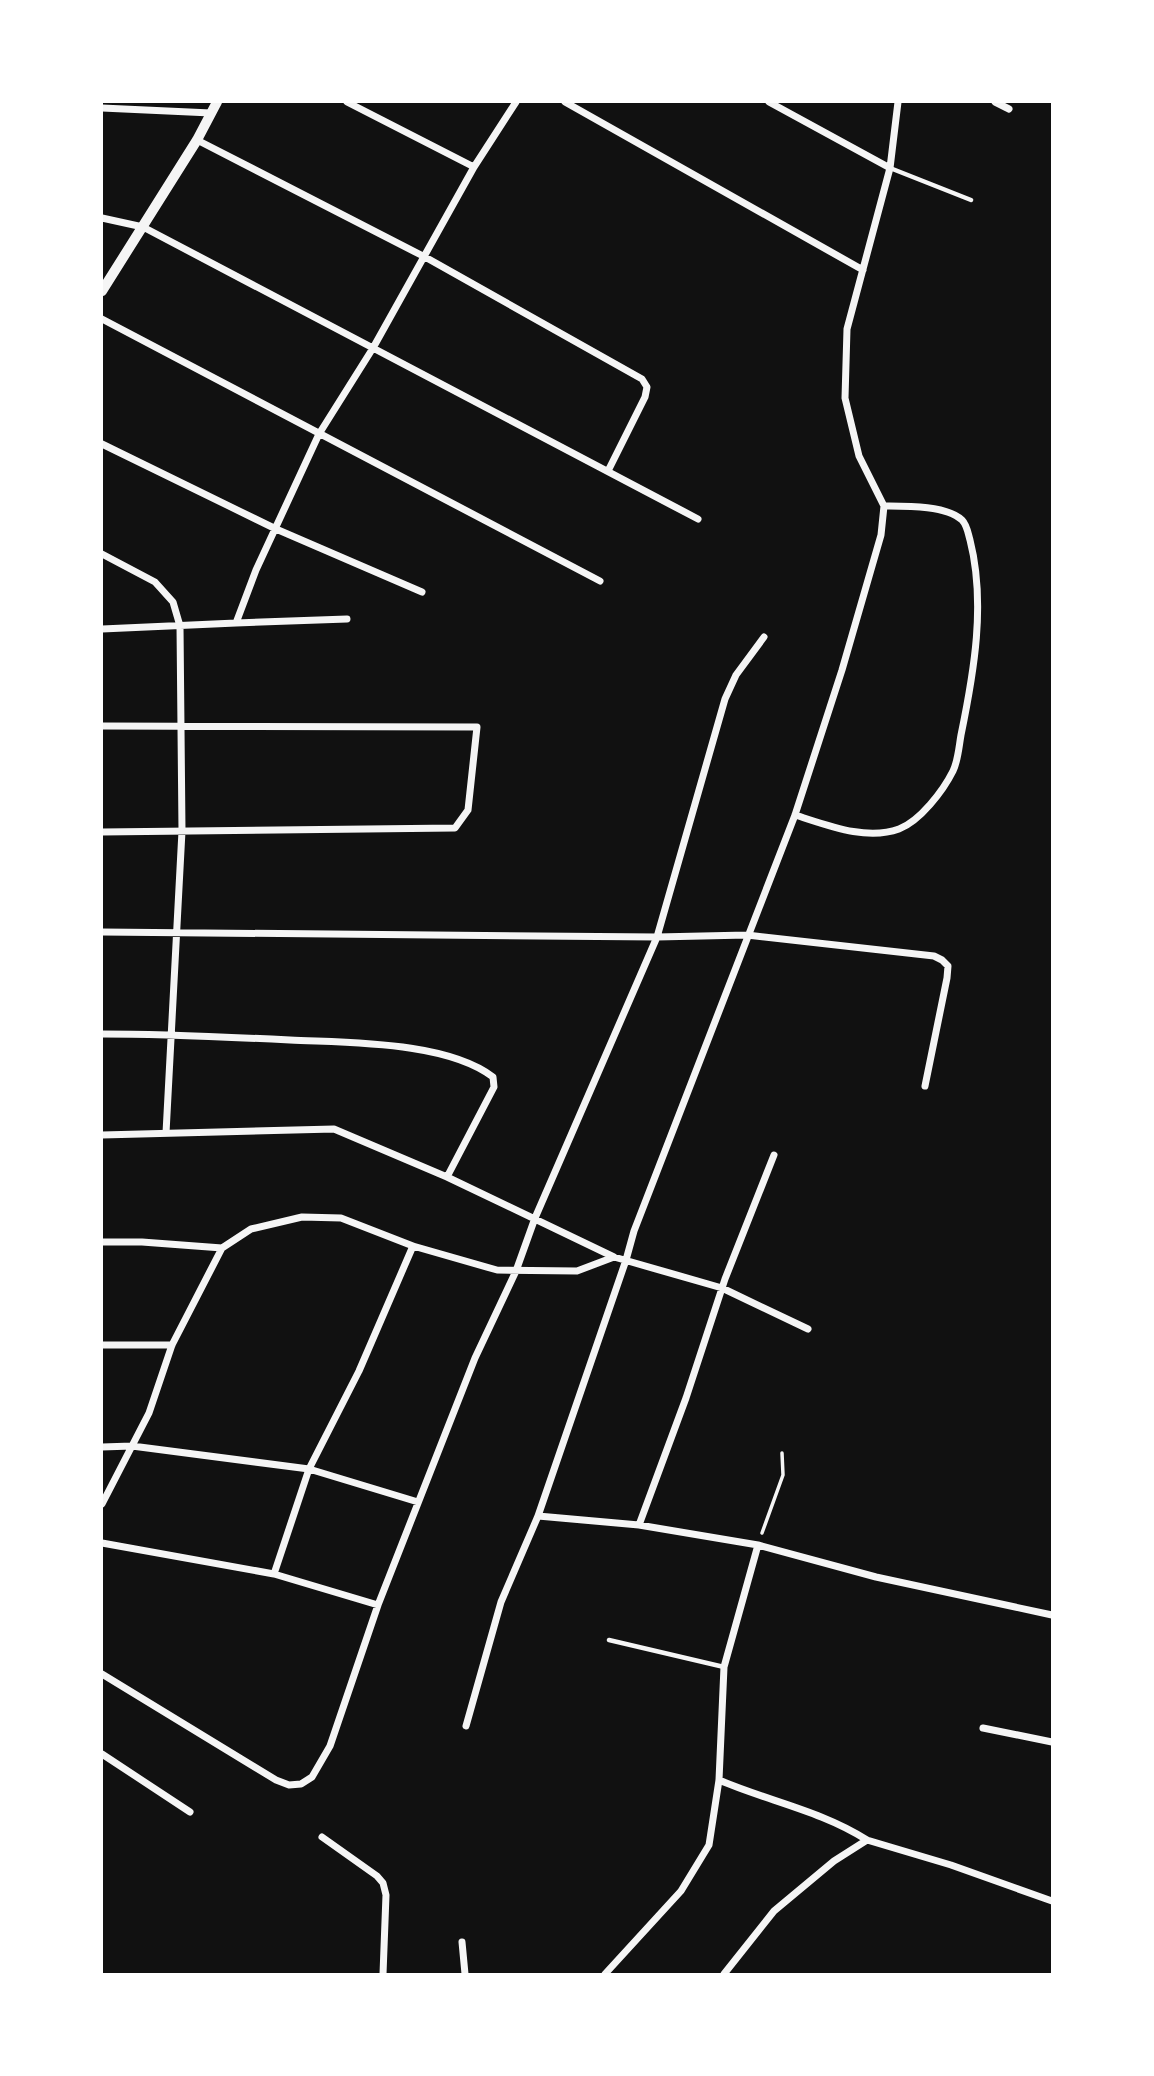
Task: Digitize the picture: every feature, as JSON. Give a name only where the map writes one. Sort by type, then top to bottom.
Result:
[{"type":"street","points":[[102,291],[197,140],[217,102]]},
{"type":"street","points":[[347,102],[474,167]]},
{"type":"street","points":[[236,623],[252,580],[319,434],[373,348],[474,167],[516,102]]},
{"type":"street","points":[[565,102],[863,270]]},
{"type":"street","points":[[769,102],[890,168]]},
{"type":"street","points":[[466,1726],[501,1602],[538,1516],[634,1231],[795,815],[881,535],[884,506],[859,456],[845,398],[847,329],[890,168],[898,102]]},
{"type":"street","points":[[995,102],[1009,108]]},
{"type":"street","points":[[102,108],[211,113]]},
{"type":"street","points":[[197,140],[425,257],[642,379],[647,387],[645,397],[608,471]]},
{"type":"street","points":[[102,218],[143,227],[698,519]]},
{"type":"street","points":[[102,319],[600,581]]},
{"type":"street","points":[[102,444],[276,529],[422,592]]},
{"type":"street","points":[[795,815],[850,831],[898,830],[915,820],[954,770],[968,701],[978,612],[977,568],[965,524],[960,518],[937,510],[884,506]]},
{"type":"street","points":[[102,554],[155,582],[173,602],[180,626],[183,831],[166,1133]]},
{"type":"street","points":[[102,628],[347,619]]},
{"type":"street","points":[[102,1674],[276,1780],[289,1785],[301,1784],[312,1777],[330,1746],[378,1605],[475,1358],[516,1270],[535,1217],[657,937],[724,699],[736,675],[764,637]]},
{"type":"street","points":[[102,726],[477,727],[468,810],[456,828],[102,832]]},
{"type":"street","points":[[102,932],[657,937],[747,935],[934,957],[948,966],[925,1086]]},
{"type":"street","points":[[102,1034],[171,1034],[394,1045],[449,1057],[484,1070],[493,1077],[494,1087],[447,1177]]},
{"type":"street","points":[[102,1135],[334,1129],[535,1217],[614,1257],[722,1288],[808,1329]]},
{"type":"street","points":[[639,1525],[686,1398],[722,1288],[774,1155]]},
{"type":"street","points":[[102,1504],[149,1413],[172,1345],[222,1248],[251,1229],[302,1217],[341,1218],[413,1246],[496,1270],[578,1271],[614,1257]]},
{"type":"street","points":[[102,1242],[222,1248]]},
{"type":"street","points":[[274,1574],[309,1469],[359,1371],[413,1246]]},
{"type":"street","points":[[102,1345],[172,1345]]},
{"type":"street","points":[[102,1447],[132,1446],[309,1469],[418,1502]]},
{"type":"street","points":[[538,1516],[639,1525],[758,1545],[876,1577],[1052,1615]]},
{"type":"street","points":[[102,1543],[274,1574],[378,1605]]},
{"type":"street","points":[[605,1975],[681,1891],[709,1845],[719,1780],[724,1667],[758,1545]]},
{"type":"street","points":[[983,1728],[1052,1742]]},
{"type":"street","points":[[102,1754],[190,1812]]},
{"type":"street","points":[[719,1780],[753,1795],[839,1823],[867,1840],[951,1865],[1052,1901]]},
{"type":"street","points":[[322,1837],[377,1875],[383,1883],[386,1895],[383,1975]]},
{"type":"street","points":[[724,1975],[774,1911],[834,1861],[867,1840]]},
{"type":"street","points":[[462,1942],[466,1975]]},
{"type":"lane","points":[[890,168],[971,200]]},
{"type":"lane","points":[[609,1640],[724,1667]]},
{"type":"path","points":[[758,1545],[783,1475],[782,1453]]}]
